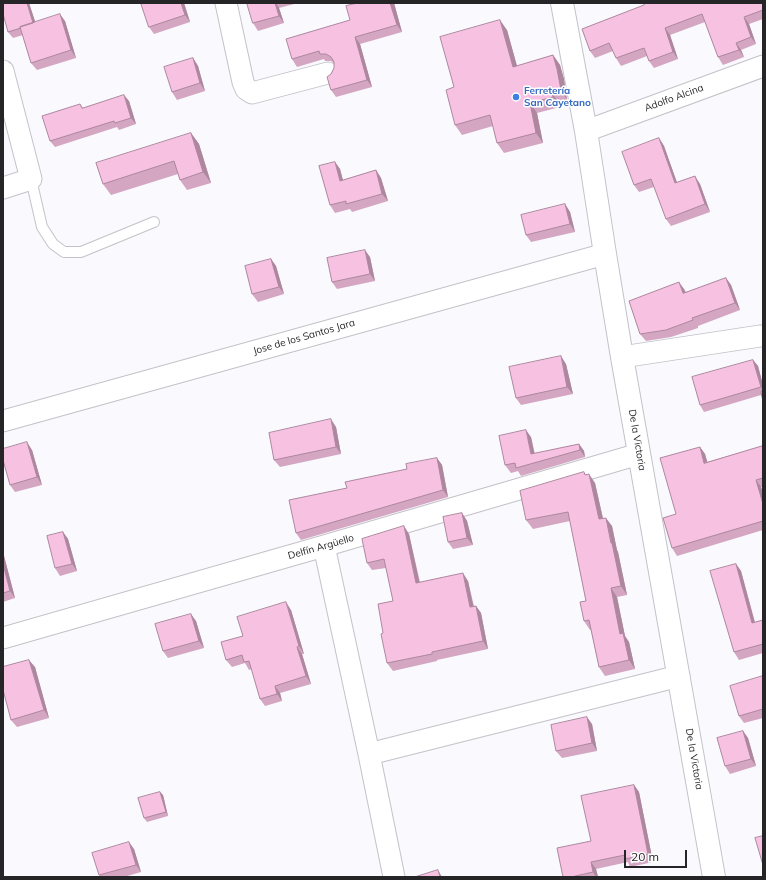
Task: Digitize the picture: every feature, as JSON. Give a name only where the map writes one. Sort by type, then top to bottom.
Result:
[{"type":"main road","name":"De la Victoria","points":[[562,3],[586,130],[622,356],[714,877]]},
{"type":"street","points":[[226,3],[243,82],[246,89],[252,93],[328,73]]},
{"type":"street","name":"Adolfo Alcina","points":[[586,130],[763,66]]},
{"type":"street","points":[[3,71],[31,179],[3,188]]},
{"type":"street","name":"Jose de los Santos Jara","points":[[3,421],[605,254]]},
{"type":"street","points":[[622,356],[763,336]]},
{"type":"street","name":"Delfín Argüello","points":[[3,638],[639,454]]},
{"type":"street","points":[[324,546],[394,877]]},
{"type":"street","points":[[369,754],[679,676]]},
{"type":"lane","points":[[31,179],[42,227],[52,244],[64,252],[81,252],[154,222]]},
{"type":"building","points":[[3,3],[27,3],[33,23],[8,32],[3,14]]},
{"type":"building","points":[[141,3],[181,3],[185,15],[149,27]]},
{"type":"building","points":[[247,3],[275,3],[279,16],[253,23]]},
{"type":"building","points":[[358,3],[390,3],[397,25],[355,37],[367,80],[331,90],[327,77],[331,74],[334,68],[334,62],[331,57],[326,54],[320,54],[319,51],[292,59],[286,39],[350,20],[346,6]]},
{"type":"building","points":[[644,3],[763,3],[763,10],[744,17],[751,37],[736,43],[739,50],[718,57],[702,14],[665,28],[673,52],[649,61],[644,48],[616,58],[609,43],[590,51],[582,29],[644,5]]},
{"type":"building","points":[[60,14],[71,50],[31,63],[20,27]]},
{"type":"building","points":[[500,20],[513,67],[553,55],[561,90],[552,93],[553,97],[530,103],[536,133],[497,143],[490,115],[455,125],[446,90],[454,87],[440,37]]},
{"type":"building","points":[[193,58],[200,83],[172,92],[164,67]]},
{"type":"building","points":[[124,95],[131,118],[115,123],[114,121],[50,141],[42,116],[80,104],[82,108]]},
{"type":"building","points":[[191,133],[203,172],[180,180],[174,161],[103,184],[96,163]]},
{"type":"building","points":[[659,138],[675,183],[695,176],[705,204],[666,219],[651,179],[634,185],[622,152]]},
{"type":"building","points":[[335,162],[340,181],[376,170],[382,194],[346,204],[346,201],[330,205],[319,166]]},
{"type":"building","points":[[565,204],[570,224],[526,235],[521,215]]},
{"type":"building","points":[[365,250],[370,274],[332,282],[327,258]]},
{"type":"building","points":[[271,259],[279,287],[252,294],[245,266]]},
{"type":"building","points":[[726,278],[735,303],[692,318],[693,320],[666,330],[640,334],[629,301],[679,282],[683,293]]},
{"type":"building","points":[[561,356],[567,387],[516,398],[509,367]]},
{"type":"building","points":[[753,360],[761,387],[700,405],[692,377]]},
{"type":"building","points":[[331,419],[336,447],[274,460],[269,433]]},
{"type":"building","points":[[526,430],[531,454],[579,444],[580,450],[516,468],[515,463],[505,465],[499,436]]},
{"type":"building","points":[[27,442],[37,477],[10,485],[3,460],[3,449]]},
{"type":"building","points":[[763,446],[763,478],[756,480],[763,504],[763,521],[672,548],[663,518],[676,514],[660,458],[700,447],[704,463]]},
{"type":"building","points":[[437,458],[443,490],[296,533],[289,500],[347,488],[345,482],[407,469],[406,464]]},
{"type":"building","points":[[584,472],[585,475],[589,474],[599,519],[606,518],[612,543],[621,586],[611,588],[620,634],[623,633],[629,660],[599,667],[589,620],[584,621],[580,602],[586,601],[568,512],[526,520],[520,491]]},
{"type":"building","points":[[462,513],[467,538],[448,542],[443,517]]},
{"type":"building","points":[[404,526],[416,583],[463,573],[470,607],[476,606],[483,641],[432,652],[432,654],[387,663],[381,634],[383,633],[378,604],[393,601],[384,559],[367,563],[362,539]]},
{"type":"building","points":[[63,532],[72,564],[55,568],[47,536]]},
{"type":"building","points":[[3,564],[10,591],[3,593]]},
{"type":"building","points":[[736,564],[752,623],[763,620],[763,644],[734,652],[710,571]]},
{"type":"building","points":[[286,602],[306,676],[275,686],[277,694],[260,699],[249,661],[244,662],[242,655],[226,660],[221,642],[243,636],[237,617]]},
{"type":"building","points":[[191,614],[199,641],[163,651],[155,624]]},
{"type":"building","points":[[29,660],[44,710],[11,720],[3,690],[3,667]]},
{"type":"building","points":[[763,676],[763,709],[739,716],[730,686]]},
{"type":"building","points":[[587,717],[592,743],[556,751],[551,725]]},
{"type":"building","points":[[743,731],[751,759],[725,766],[717,738]]},
{"type":"building","points":[[634,785],[648,854],[625,859],[625,855],[591,862],[593,872],[571,877],[563,877],[557,848],[591,841],[581,796]]},
{"type":"building","points":[[160,792],[166,812],[144,818],[138,798]]},
{"type":"building","points":[[763,836],[763,865],[755,838]]},
{"type":"building","points":[[129,842],[136,865],[99,875],[92,853]]},
{"type":"building","points":[[438,870],[440,877],[415,877]]},
{"type":"place","name":"Ferretería San Cayetano","points":[[516,97]]}]
